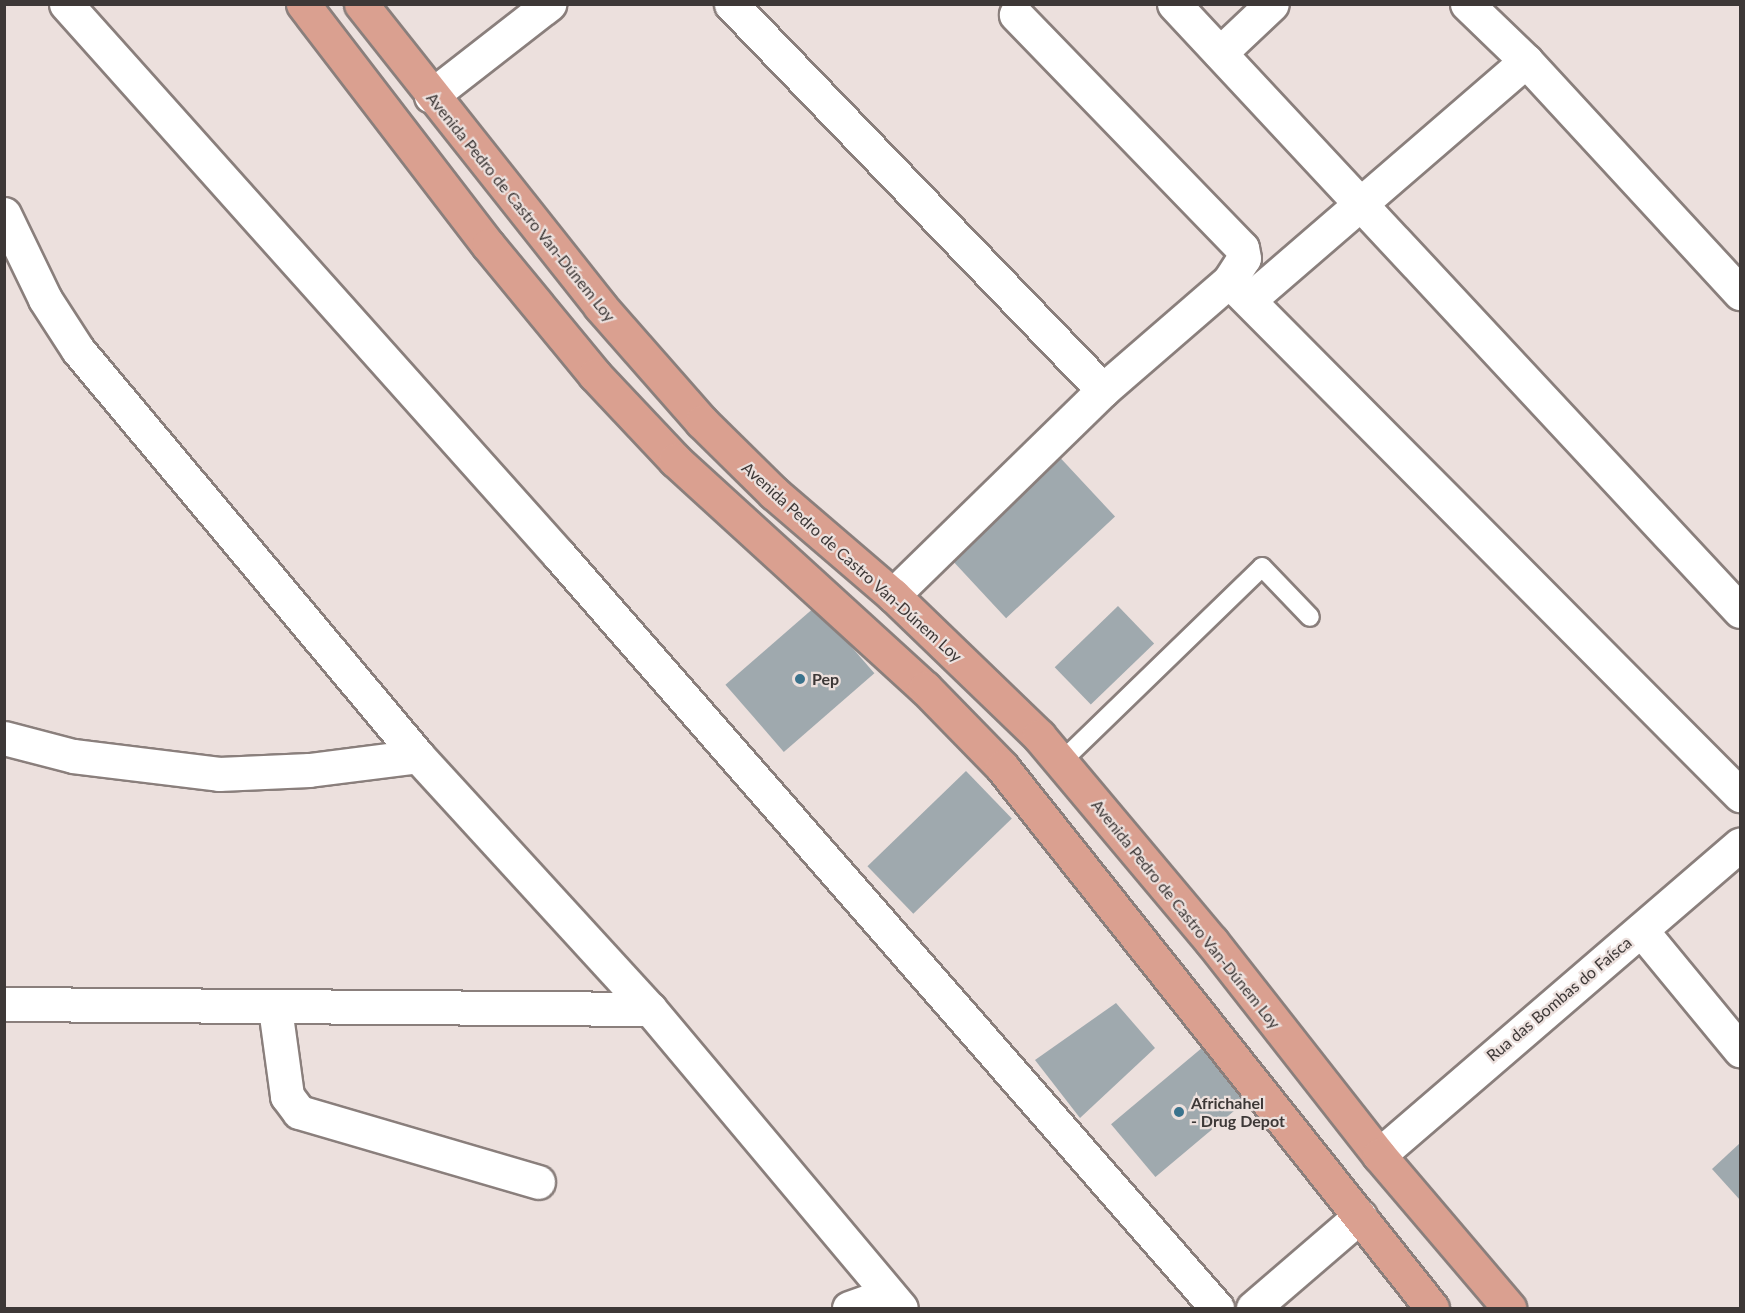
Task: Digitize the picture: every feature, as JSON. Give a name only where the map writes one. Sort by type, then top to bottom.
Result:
[{"type":"highway","points":[[303,4],[488,244],[595,375],[675,460],[925,688],[1002,767],[1432,1308]]},
{"type":"highway","name":"Avenida Pedro de Castro Van-Dúnem Loy","points":[[361,4],[431,96],[600,306],[702,422],[774,493],[893,595],[1061,762],[1212,942],[1378,1155],[1509,1308]]},
{"type":"street","points":[[66,4],[559,555],[1216,1308]]},
{"type":"street","points":[[431,96],[549,4]]},
{"type":"street","points":[[731,4],[1103,390]]},
{"type":"street","points":[[1174,4],[1740,611]]},
{"type":"street","points":[[1220,53],[1272,4]]},
{"type":"street","points":[[1467,4],[1526,61],[1740,293]]},
{"type":"street","points":[[1016,15],[1242,248],[1244,258],[1239,291]]},
{"type":"street","points":[[893,595],[1103,390],[1358,202],[1526,61]]},
{"type":"street","points":[[4,214],[45,299],[78,350],[418,756],[651,1009],[894,1301]]},
{"type":"street","points":[[1239,291],[1740,795]]},
{"type":"street","points":[[4,738],[73,756],[219,774],[309,770],[418,756]]},
{"type":"street","name":"Rua das Bombas do Faísca","points":[[1378,1155],[1740,845]]},
{"type":"street","points":[[1641,930],[1740,1050]]},
{"type":"street","points":[[4,1004],[275,1008],[651,1009]]},
{"type":"street","points":[[275,1008],[287,1096],[299,1112],[537,1182]]},
{"type":"street","points":[[1253,1308],[1360,1216]]},
{"type":"street","points":[[849,1308],[894,1301]]},
{"type":"lane","points":[[1061,762],[1262,567],[1310,617]]},
{"type":"building","points":[[1053,450],[1115,517],[1006,618],[944,552]]},
{"type":"building","name":"Pep","points":[[816,606],[874,673],[784,752],[725,685]]},
{"type":"building","points":[[1118,606],[1154,643],[1091,705],[1055,667]]},
{"type":"building","points":[[966,771],[1012,818],[913,914],[867,866]]},
{"type":"building","points":[[1116,1003],[1155,1048],[1080,1118],[1035,1060]]},
{"type":"building","name":"Africhahel - Drug Depot","points":[[1203,1047],[1247,1100],[1155,1177],[1111,1124]]},
{"type":"building","points":[[1740,1143],[1740,1200],[1712,1169]]},
{"type":"place","name":"Pep","points":[[800,679]]},
{"type":"place","name":"Africhahel - Drug Depot","points":[[1179,1112]]}]
